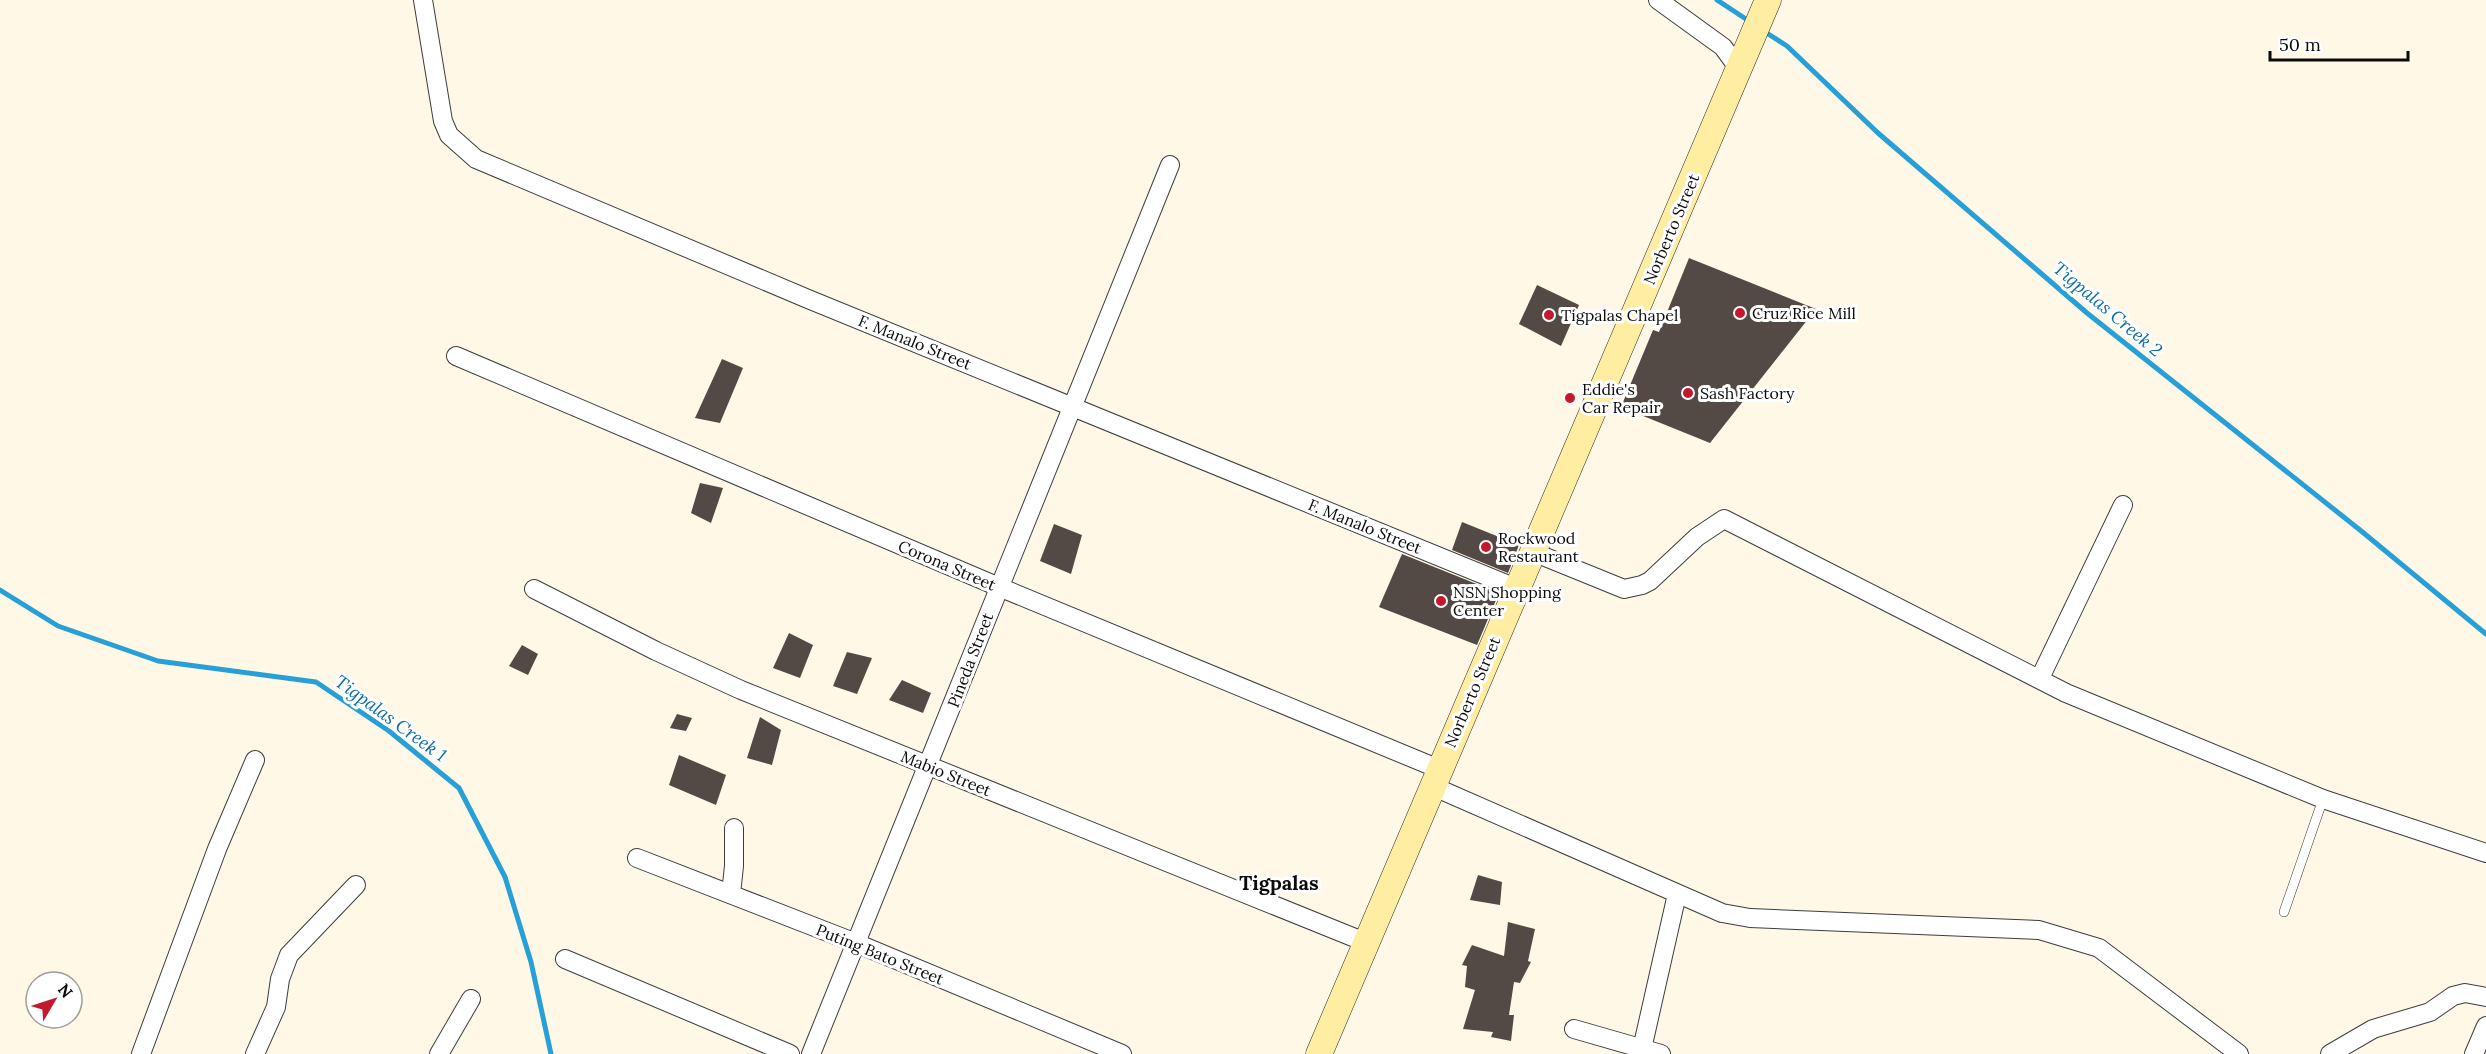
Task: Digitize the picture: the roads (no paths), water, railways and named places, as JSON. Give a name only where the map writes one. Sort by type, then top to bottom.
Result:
[{"type":"main road","name":"Norberto Street","points":[[1320,1054],[1365,942],[1768,0]]},
{"type":"street","name":"F. Manalo Street","points":[[423,0],[443,121],[449,135],[476,159],[808,299],[1516,588]]},
{"type":"street","points":[[1658,0],[1743,62]]},
{"type":"street","name":"Pineda Street","points":[[811,1054],[1170,165]]},
{"type":"street","name":"Corona Street","points":[[456,356],[999,587],[1436,777],[1677,894],[1722,913],[1750,918],[2039,930],[2099,948],[2239,1054]]},
{"type":"street","points":[[2040,678],[2123,505]]},
{"type":"street","points":[[1533,552],[1624,589],[1650,581],[1696,537],[1724,519],[2066,693],[2324,799],[2486,853]]},
{"type":"street","name":"Mabio Street","points":[[534,589],[656,651],[741,690],[1365,942]]},
{"type":"street","points":[[141,1054],[217,849],[255,760]]},
{"type":"street","points":[[731,894],[734,828]]},
{"type":"street","name":"Puting Bato Street","points":[[638,858],[856,943],[1122,1054]]},
{"type":"street","points":[[255,1054],[276,1007],[280,979],[289,955],[357,885]]},
{"type":"street","points":[[1642,1049],[1677,894]]},
{"type":"street","points":[[565,959],[790,1054]]},
{"type":"street","points":[[2330,1054],[2373,1029],[2430,1012],[2452,996],[2464,993],[2486,997]]},
{"type":"street","points":[[439,1054],[471,999]]},
{"type":"street","points":[[2474,1054],[2486,1026]]},
{"type":"street","points":[[1574,1029],[1661,1054]]},
{"type":"lane","points":[[2284,912],[2324,799]]},
{"type":"waterway","name":"Tigpalas Creek 2","points":[[1717,0],[1752,23]]},
{"type":"waterway","name":"Tigpalas Creek 2","points":[[1762,30],[1787,46],[1878,133],[2087,313],[2360,530],[2486,634]]},
{"type":"waterway","name":"Tigpalas Creek 1","points":[[0,590],[58,626],[158,661],[316,682],[389,731],[459,788],[505,877],[531,962],[551,1054]]},
{"type":"place","name":"Cruz Rice Mill","points":[[1740,313]]},
{"type":"place","name":"Tigpalas Chapel","points":[[1549,315]]},
{"type":"place","name":"Sash Factory","points":[[1688,393]]},
{"type":"place","name":"Eddie's Car Repair","points":[[1570,398]]},
{"type":"place","name":"Rockwood Restaurant","points":[[1486,547]]},
{"type":"place","name":"NSN Shopping Center","points":[[1441,601]]},
{"type":"district","name":"Tigpalas","points":[[1279,882]]}]
